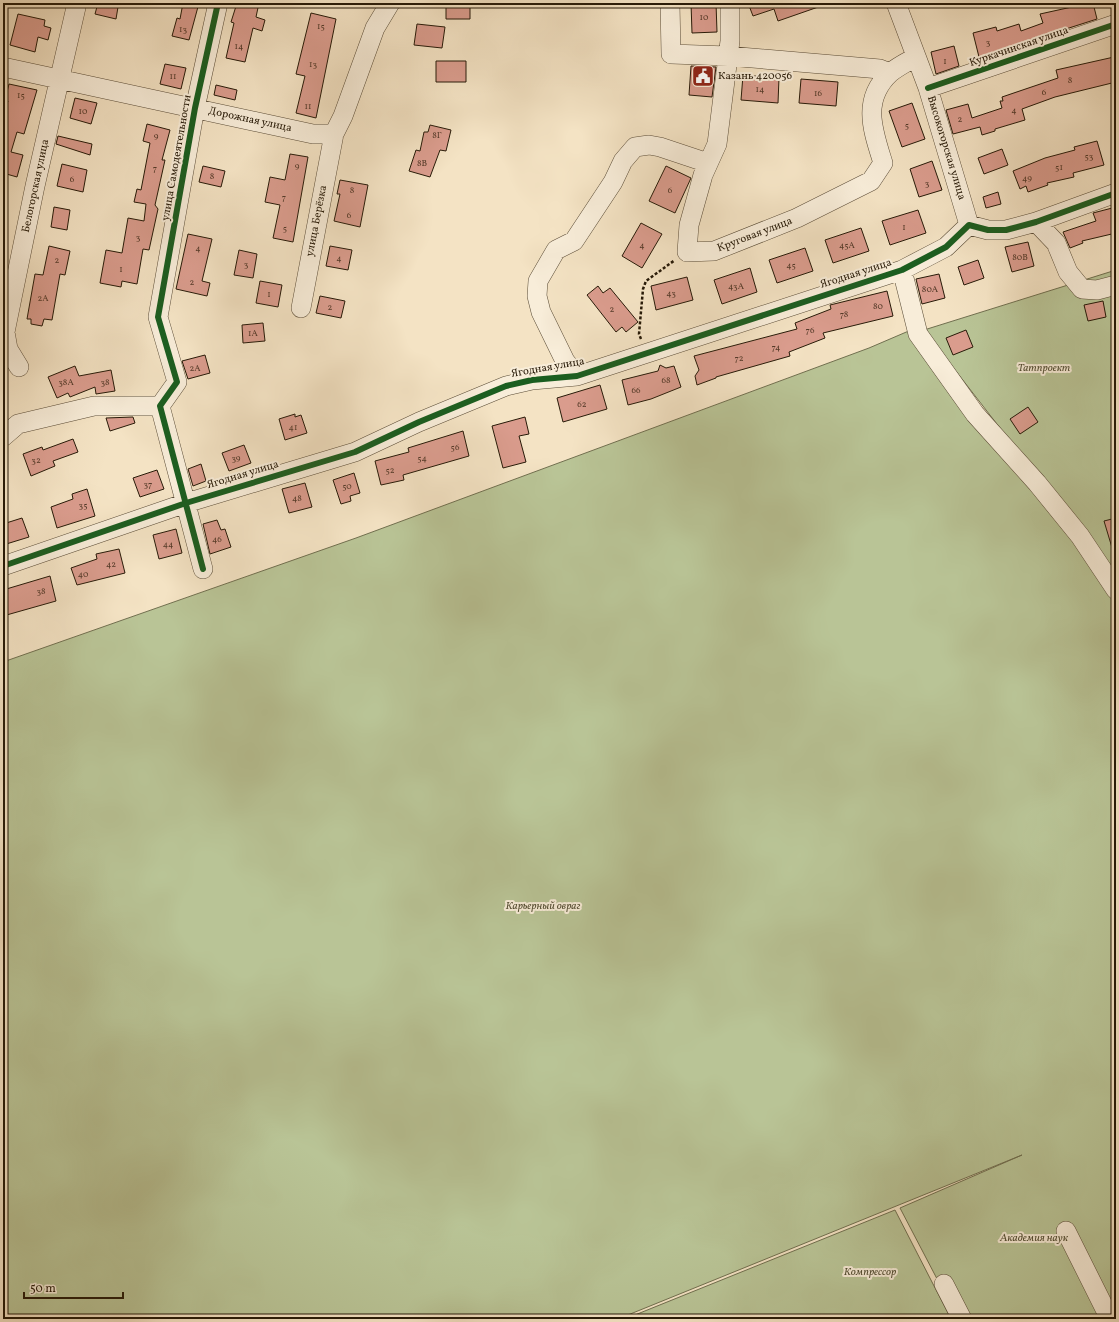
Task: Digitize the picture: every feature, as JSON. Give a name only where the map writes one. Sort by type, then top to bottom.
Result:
[{"type":"street","name":"Белогорская улица","points":[[19,366],[8,349],[5,332],[35,186],[77,3]]},
{"type":"street","name":"улица Самодеятельности","points":[[160,406],[177,382],[158,317],[195,108],[218,3]]},
{"type":"street","points":[[334,134],[343,116],[375,28],[390,3]]},
{"type":"street","points":[[670,3],[671,54],[728,56],[880,69],[890,73]]},
{"type":"street","points":[[687,252],[689,226],[703,175],[717,144],[728,56],[730,3]]},
{"type":"street","name":"Высокогорская улица","points":[[896,3],[928,88],[969,225]]},
{"type":"street","name":"Куркачинская улица","points":[[928,88],[1116,24]]},
{"type":"street","name":"Круговая улица","points":[[687,252],[714,251],[797,218],[871,181],[883,163],[874,131],[872,106],[876,90],[890,73],[916,57]]},
{"type":"street","name":"Дорожная улица","points":[[3,67],[313,134],[334,134]]},
{"type":"street","name":"улица Берёзка","points":[[301,308],[334,134]]},
{"type":"street","points":[[577,376],[565,361],[541,312],[537,296],[538,281],[556,250],[574,241],[613,182],[623,161],[635,148],[649,145],[660,147],[708,163]]},
{"type":"street","points":[[969,225],[988,230],[1006,230],[1036,222],[1116,193]]},
{"type":"street","points":[[1036,222],[1056,242],[1068,272],[1082,289],[1097,290],[1116,285]]},
{"type":"street","name":"Ягодная улица","points":[[3,566],[186,503],[355,452],[419,422],[506,386],[532,380],[577,376],[902,270],[946,247],[969,225]]},
{"type":"street","points":[[902,270],[918,334],[975,414],[1037,483],[1080,536],[1116,590]]},
{"type":"street","points":[[3,437],[18,424],[94,406],[160,406],[203,569]]},
{"type":"street","points":[[1066,1231],[1110,1319]]},
{"type":"street","points":[[944,1284],[962,1319]]},
{"type":"path","points":[[646,354],[639,334],[643,289],[646,282],[687,252]]},
{"type":"green space","name":"Татпроект","points":[[1116,270],[1116,582],[924,330]]},
{"type":"green space","name":"Карьерный овраг","points":[[911,330],[1116,598],[1116,1319],[958,1319],[900,1208],[1022,1155],[618,1319],[3,1319],[3,662],[356,538],[869,348]]},
{"type":"green space","name":"Компрессор","points":[[895,1210],[951,1319],[625,1319]]},
{"type":"building","points":[[98,3],[118,7],[116,19],[95,14]]},
{"type":"building","points":[[183,3],[199,3],[189,40],[172,36],[177,18],[180,19]]},
{"type":"building","points":[[237,3],[259,3],[256,17],[265,20],[262,31],[253,28],[245,62],[226,58],[234,23],[231,22]]},
{"type":"building","points":[[446,3],[470,3],[470,19],[446,19]]},
{"type":"building","points":[[691,3],[716,3],[717,32],[692,33]]},
{"type":"building","points":[[748,3],[824,3],[824,5],[778,21],[774,9],[753,16]]},
{"type":"building","points":[[1093,3],[1097,19],[979,57],[973,33],[996,27],[997,31],[1019,24],[1021,31],[1043,23],[1040,14]]},
{"type":"building","points":[[311,13],[336,19],[316,118],[296,113],[305,76],[296,74]]},
{"type":"building","points":[[18,14],[45,20],[44,26],[51,28],[48,40],[38,37],[35,52],[10,45]]},
{"type":"building","points":[[417,24],[445,27],[442,48],[414,45]]},
{"type":"building","points":[[954,46],[959,66],[936,74],[931,52]]},
{"type":"building","points":[[1114,57],[1116,82],[1055,97],[1022,109],[1025,120],[995,129],[995,131],[982,135],[980,127],[953,134],[946,110],[968,104],[972,118],[1002,108],[1000,101],[1003,101],[1002,97],[1058,78],[1056,70]]},
{"type":"building","points":[[436,61],[466,61],[466,82],[436,82]]},
{"type":"building","points":[[165,64],[186,68],[181,89],[160,84]]},
{"type":"building","points":[[691,66],[716,67],[712,97],[689,95]]},
{"type":"building","points":[[743,75],[779,78],[778,103],[741,100]]},
{"type":"building","points":[[801,79],[838,82],[836,106],[799,103]]},
{"type":"building","points":[[9,84],[37,90],[24,134],[17,132],[11,152],[23,155],[17,177],[3,173],[3,116],[8,101],[5,100]]},
{"type":"building","points":[[216,85],[237,90],[235,100],[214,95]]},
{"type":"building","points":[[75,98],[97,103],[91,124],[70,118]]},
{"type":"building","points":[[912,103],[925,139],[902,147],[889,111]]},
{"type":"building","points":[[147,124],[170,130],[162,160],[165,160],[155,205],[158,209],[149,250],[143,249],[137,284],[122,281],[121,287],[100,283],[106,250],[122,253],[128,218],[144,221],[146,204],[134,202],[137,189],[141,190],[150,143],[143,141]]},
{"type":"building","points":[[430,125],[451,130],[446,151],[440,150],[430,177],[409,171],[416,150],[420,151],[424,132],[428,132]]},
{"type":"building","points":[[58,136],[92,144],[90,155],[56,144]]},
{"type":"building","points":[[1097,141],[1104,165],[1073,173],[1074,177],[1047,183],[1048,185],[1028,192],[1026,186],[1020,189],[1013,171],[1045,158],[1075,150],[1074,147]]},
{"type":"building","points":[[1002,149],[1008,165],[984,174],[978,158]]},
{"type":"building","points":[[290,154],[308,157],[293,242],[273,238],[280,205],[265,202],[270,177],[285,180]]},
{"type":"building","points":[[932,161],[942,190],[919,197],[910,169]]},
{"type":"building","points":[[62,164],[87,170],[83,192],[57,186]]},
{"type":"building","points":[[203,166],[225,171],[221,187],[199,182]]},
{"type":"building","points":[[666,166],[691,178],[675,213],[649,201]]},
{"type":"building","points":[[340,180],[368,185],[360,227],[334,221],[340,194],[337,194]]},
{"type":"building","points":[[998,192],[1001,204],[986,208],[983,197]]},
{"type":"building","points":[[54,207],[70,210],[67,230],[51,227]]},
{"type":"building","points":[[1116,207],[1116,233],[1082,241],[1083,243],[1070,248],[1063,232],[1096,221],[1093,213]]},
{"type":"building","points":[[918,210],[926,233],[890,245],[882,221]]},
{"type":"building","points":[[641,223],[662,234],[642,268],[622,256]]},
{"type":"building","points":[[861,228],[869,251],[833,263],[825,240]]},
{"type":"building","points":[[188,234],[212,239],[202,281],[210,283],[207,296],[176,289]]},
{"type":"building","points":[[1028,242],[1034,266],[1012,272],[1005,247]]},
{"type":"building","points":[[49,246],[70,251],[65,275],[60,274],[52,320],[44,319],[42,326],[31,324],[31,319],[27,319],[35,274],[43,275]]},
{"type":"building","points":[[330,246],[352,250],[348,270],[326,266]]},
{"type":"building","points":[[805,248],[813,271],[777,283],[769,260]]},
{"type":"building","points":[[239,250],[257,254],[253,278],[234,275]]},
{"type":"building","points":[[978,260],[984,278],[964,285],[958,267]]},
{"type":"building","points":[[750,268],[757,292],[722,304],[714,280]]},
{"type":"building","points":[[939,274],[945,298],[922,304],[916,279]]},
{"type":"building","points":[[687,277],[693,300],[656,310],[651,286]]},
{"type":"building","points":[[260,281],[282,285],[278,307],[256,303]]},
{"type":"building","points":[[598,286],[603,293],[610,288],[638,322],[626,332],[622,327],[616,332],[587,295]]},
{"type":"building","points":[[887,291],[893,316],[823,333],[825,338],[789,352],[790,356],[716,377],[697,385],[695,376],[699,370],[694,356],[797,329],[795,323],[831,309],[830,305]]},
{"type":"building","points":[[320,296],[345,301],[341,318],[316,313]]},
{"type":"building","points":[[1103,301],[1106,317],[1088,321],[1084,305]]},
{"type":"building","points":[[263,323],[265,341],[243,343],[242,325]]},
{"type":"building","points":[[966,330],[973,347],[953,355],[946,338]]},
{"type":"building","points":[[205,355],[210,373],[188,379],[182,361]]},
{"type":"building","points":[[660,365],[666,368],[674,366],[681,387],[651,399],[628,405],[622,380],[658,371]]},
{"type":"building","points":[[75,366],[79,376],[111,370],[115,391],[96,394],[95,387],[70,397],[68,393],[57,398],[48,377]]},
{"type":"building","points":[[600,385],[607,409],[563,422],[557,398]]},
{"type":"building","points":[[1028,407],[1038,422],[1020,434],[1010,419]]},
{"type":"building","points":[[295,414],[295,417],[301,415],[307,433],[285,440],[279,419]]},
{"type":"building","points":[[133,417],[135,423],[110,431],[106,418]]},
{"type":"building","points":[[525,417],[529,434],[519,436],[526,462],[503,468],[492,426]]},
{"type":"building","points":[[463,431],[469,456],[403,475],[404,480],[381,485],[375,461],[409,452],[408,448]]},
{"type":"building","points":[[73,439],[78,452],[53,461],[55,466],[31,476],[23,454],[42,447],[43,450]]},
{"type":"building","points":[[244,445],[251,463],[229,471],[222,453]]},
{"type":"building","points":[[201,464],[206,481],[193,486],[188,469]]},
{"type":"building","points":[[157,470],[164,489],[140,497],[133,478]]},
{"type":"building","points":[[354,473],[360,493],[350,496],[351,501],[341,504],[333,480]]},
{"type":"building","points":[[305,483],[312,507],[289,513],[282,489]]},
{"type":"building","points":[[87,489],[95,516],[57,528],[51,507],[73,499],[72,494]]},
{"type":"building","points":[[22,518],[29,537],[3,545],[3,524]]},
{"type":"building","points":[[1116,518],[1116,551],[1113,551],[1104,521]]},
{"type":"building","points":[[217,520],[221,530],[225,529],[231,547],[210,554],[203,524]]},
{"type":"building","points":[[176,529],[182,553],[159,559],[153,535]]},
{"type":"building","points":[[119,549],[125,573],[77,585],[71,568],[97,559],[96,554]]},
{"type":"building","points":[[50,576],[56,601],[3,616],[3,590]]},
{"type":"cycle path","points":[[203,569],[160,406],[177,382],[158,317],[195,108],[218,3]]},
{"type":"cycle path","points":[[928,88],[1116,24]]},
{"type":"cycle path","points":[[3,566],[186,503],[355,452],[419,422],[506,386],[532,380],[577,376],[902,270],[946,247],[969,225],[988,230],[1006,230],[1036,222],[1116,193]]},
{"type":"place","name":"Казань 420056","points":[[703,76]]},
{"type":"park label","name":"Академия наук","points":[[1034,1238]]}]
